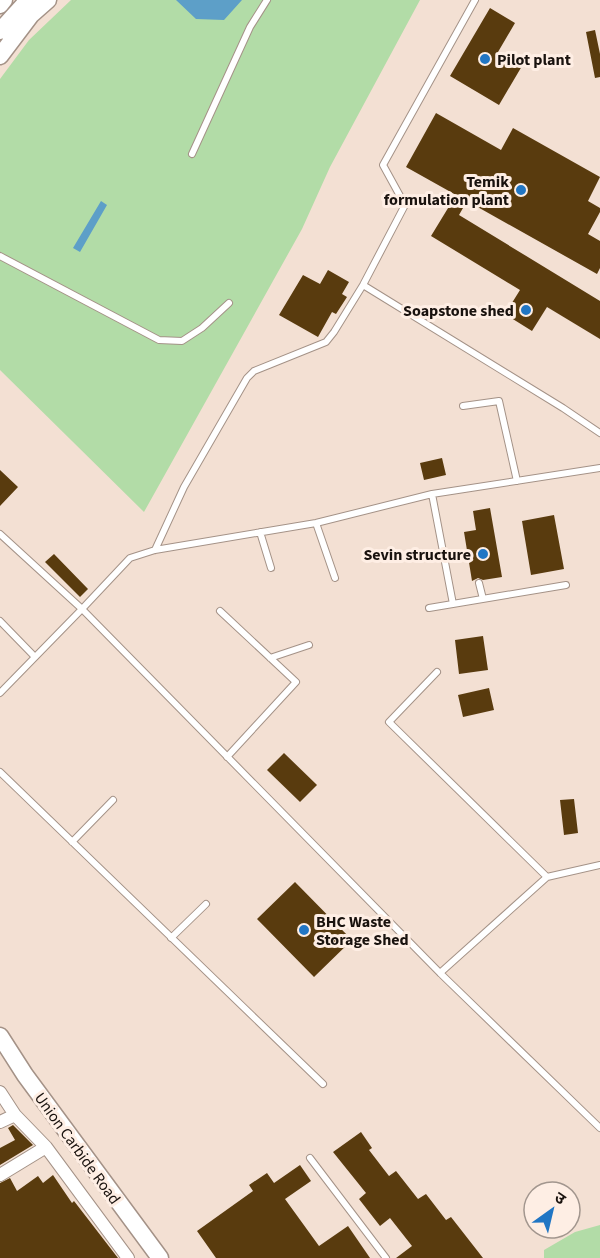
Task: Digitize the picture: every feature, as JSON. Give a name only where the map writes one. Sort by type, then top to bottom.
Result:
[{"type":"street","points":[[0,5],[4,0]]},
{"type":"street","points":[[0,31],[28,0]]},
{"type":"street","points":[[0,56],[22,24],[48,0]]},
{"type":"street","name":"Union Carbide Road","points":[[0,1036],[25,1075],[160,1258]]},
{"type":"street","name":"Union Carbide Road","points":[[0,1053],[147,1258]]},
{"type":"street","points":[[0,1092],[15,1114],[46,1148],[128,1258]]},
{"type":"street","points":[[0,1122],[15,1114]]},
{"type":"street","points":[[0,1175],[46,1148]]},
{"type":"lane","points":[[192,154],[250,27],[267,0]]},
{"type":"lane","points":[[155,550],[184,487],[247,378],[254,371],[326,342],[363,285],[405,205],[383,165],[475,0]]},
{"type":"lane","points":[[0,256],[159,340],[182,341],[202,328],[229,303]]},
{"type":"lane","points":[[363,285],[600,433]]},
{"type":"lane","points":[[463,406],[499,401],[517,480]]},
{"type":"lane","points":[[0,693],[130,558],[155,550],[316,523],[432,494],[600,468]]},
{"type":"lane","points":[[432,494],[453,604]]},
{"type":"lane","points":[[316,523],[335,578]]},
{"type":"lane","points":[[260,532],[271,567]]},
{"type":"lane","points":[[0,534],[81,609],[440,973],[600,1128]]},
{"type":"lane","points":[[479,583],[483,599]]},
{"type":"lane","points":[[429,608],[566,585]]},
{"type":"lane","points":[[220,611],[296,682],[228,757]]},
{"type":"lane","points":[[0,621],[35,657]]},
{"type":"lane","points":[[270,658],[309,645]]},
{"type":"lane","points":[[437,672],[389,722],[548,877]]},
{"type":"lane","points":[[0,772],[323,1084]]},
{"type":"lane","points":[[72,842],[113,800]]},
{"type":"lane","points":[[440,973],[548,877],[600,865]]},
{"type":"lane","points":[[171,938],[206,904]]},
{"type":"lane","points":[[310,1158],[387,1258]]},
{"type":"green space","points":[[71,0],[420,0],[330,167],[302,229],[144,512],[0,370],[0,79],[29,40]]},
{"type":"green space","points":[[600,1225],[600,1258],[544,1258],[544,1250],[561,1240],[582,1240],[582,1230]]},
{"type":"water","points":[[176,0],[242,0],[224,20],[196,19]]},
{"type":"water","points":[[101,201],[107,205],[80,252],[73,248]]},
{"type":"building","name":"Pilot plant","points":[[490,8],[515,23],[498,52],[522,66],[499,105],[450,76]]},
{"type":"building","points":[[595,30],[600,54],[600,77],[595,78],[586,32]]},
{"type":"building","name":"Temik formulation plant","points":[[436,113],[501,150],[513,128],[600,177],[588,201],[600,208],[588,234],[600,241],[600,268],[597,274],[467,201],[459,215],[600,301],[600,339],[547,307],[532,331],[505,314],[520,290],[431,236],[456,195],[406,167]]},
{"type":"building","points":[[328,270],[349,282],[342,294],[347,297],[336,314],[332,312],[318,337],[279,315],[303,275],[320,284]]},
{"type":"building","points":[[442,458],[446,475],[424,480],[420,463]]},
{"type":"building","points":[[0,470],[18,487],[0,506]]},
{"type":"building","name":"Sevin structure","points":[[490,508],[502,577],[483,580],[478,578],[472,581],[464,532],[476,530],[473,511]]},
{"type":"building","points":[[554,515],[564,569],[531,575],[522,521]]},
{"type":"building","points":[[54,554],[88,589],[80,597],[45,562]]},
{"type":"building","points":[[483,636],[488,670],[459,674],[455,640]]},
{"type":"building","points":[[489,688],[494,710],[463,717],[458,695]]},
{"type":"building","points":[[284,753],[317,785],[300,802],[267,770]]},
{"type":"building","points":[[574,799],[578,833],[564,835],[560,800]]},
{"type":"building","name":"BHC Waste Storage Shed","points":[[295,882],[352,940],[314,977],[257,919]]},
{"type":"building","points":[[13,1125],[33,1145],[0,1165],[0,1148],[15,1140],[8,1128]]},
{"type":"building","points":[[361,1132],[372,1148],[369,1150],[389,1176],[396,1171],[418,1199],[426,1194],[446,1220],[451,1217],[483,1258],[396,1258],[412,1246],[390,1218],[380,1226],[359,1199],[366,1193],[333,1152]]},
{"type":"building","points":[[300,1165],[311,1181],[285,1199],[319,1246],[348,1226],[370,1258],[216,1258],[197,1231],[253,1191],[249,1185],[267,1173],[274,1183]]},
{"type":"building","points":[[53,1175],[72,1203],[74,1201],[118,1258],[0,1258],[0,1183],[10,1178],[17,1191],[38,1176],[43,1183]]},
{"type":"place","name":"Pilot plant","points":[[485,59]]},
{"type":"place","name":"Temik formulation plant","points":[[521,190]]},
{"type":"place","name":"Soapstone shed","points":[[526,310]]},
{"type":"place","name":"Sevin structure","points":[[483,554]]},
{"type":"place","name":"BHC Waste Storage Shed","points":[[304,930]]}]
